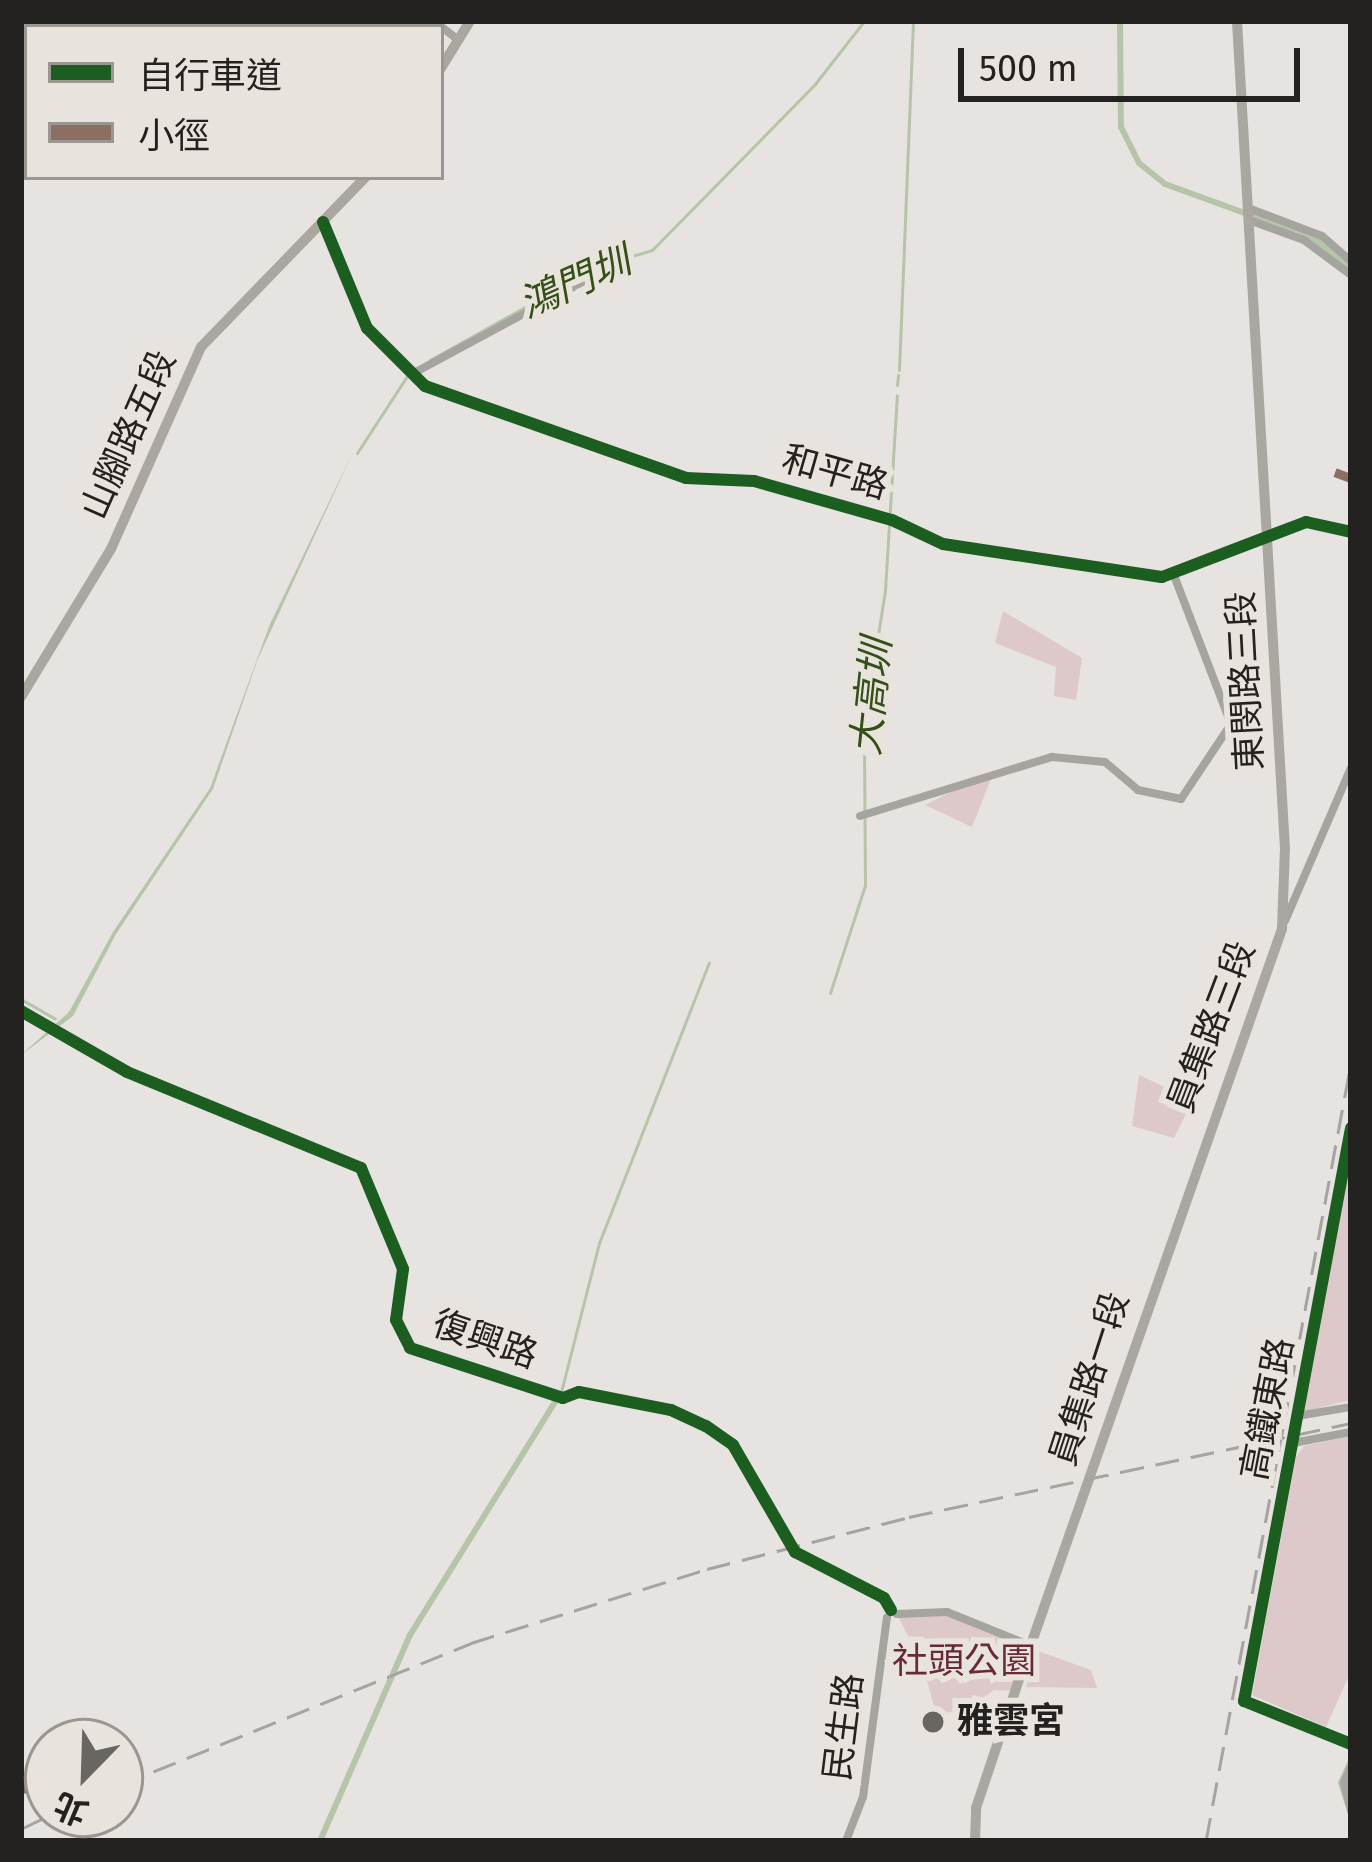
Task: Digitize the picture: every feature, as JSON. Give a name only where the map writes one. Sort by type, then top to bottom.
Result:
[{"type":"main road","points":[[444,63],[470,21]]},
{"type":"main road","name":"東閔路三段","points":[[1238,21],[1286,849],[1282,929]]},
{"type":"main road","name":"山腳路五段","points":[[21,697],[111,549],[201,347],[363,180]]},
{"type":"main road","name":"員集路三段","points":[[1199,1147],[1282,929]]},
{"type":"main road","name":"員集路一段","points":[[975,1841],[980,1807],[1199,1147]]},
{"type":"street","points":[[444,29],[457,39]]},
{"type":"street","points":[[1248,214],[1322,236],[1351,261]]},
{"type":"street","points":[[1248,214],[1304,240],[1351,275]]},
{"type":"street","name":"和平路","points":[[323,222],[367,328],[438,393],[686,478],[754,482],[889,519],[943,544],[1173,573],[1306,522],[1351,532]]},
{"type":"street","points":[[411,373],[581,283]]},
{"type":"street","points":[[860,816],[1045,757],[1106,761],[1138,790],[1181,799],[1231,724],[1173,573]]},
{"type":"street","points":[[1282,929],[1351,768]]},
{"type":"street","name":"復興路","points":[[21,1012],[127,1072],[361,1168],[403,1269],[397,1320],[406,1344],[558,1396],[579,1393],[671,1410],[706,1426],[733,1445],[795,1552],[884,1598],[892,1614]]},
{"type":"street","name":"高鐵東路","points":[[1351,1128],[1244,1701],[1351,1744]]},
{"type":"street","points":[[1297,1416],[1351,1407]]},
{"type":"street","points":[[1293,1443],[1351,1432]]},
{"type":"street","points":[[892,1614],[946,1612],[1033,1647]]},
{"type":"street","name":"民生路","points":[[846,1841],[862,1797],[892,1614]]},
{"type":"street","points":[[1351,1766],[1344,1783],[1351,1811]]},
{"type":"green space","points":[[1003,611],[1082,658],[1076,700],[1054,696],[1056,667],[995,643]]},
{"type":"green space","points":[[991,779],[972,827],[925,805],[961,787]]},
{"type":"green space","points":[[1139,1075],[1193,1100],[1174,1138],[1132,1126]]},
{"type":"green space","points":[[1351,1152],[1351,1400],[1306,1411],[1303,1410]]},
{"type":"green space","points":[[1351,1436],[1351,1671],[1326,1727],[1252,1695],[1296,1457],[1304,1446]]},
{"type":"green space","name":"社頭公園","points":[[947,1612],[1031,1647],[1016,1691],[994,1690],[966,1710],[936,1714],[922,1662],[897,1615]]},
{"type":"green space","points":[[1038,1651],[1091,1670],[1097,1688],[1026,1687]]},
{"type":"shaded area","points":[[354,450],[257,661],[213,789],[116,934],[73,1016],[21,1055],[69,1012],[113,932],[210,788],[270,624]]},
{"type":"waterway","name":"鴻門圳","points":[[430,360],[598,266],[652,250],[815,84],[864,21]]},
{"type":"waterway","name":"大高圳","points":[[899,370],[913,21]]},
{"type":"waterway","points":[[1120,21],[1121,127],[1139,163],[1165,184],[1313,238],[1351,267]]},
{"type":"waterway","name":"大高圳","points":[[897,385],[898,375]]},
{"type":"waterway","name":"鴻門圳","points":[[357,453],[407,376]]},
{"type":"waterway","name":"大高圳","points":[[830,993],[865,885],[864,723],[885,590],[897,395]]},
{"type":"waterway","points":[[561,1392],[599,1243],[709,963]]},
{"type":"waterway","points":[[21,999],[55,1019]]},
{"type":"waterway","points":[[320,1841],[410,1635],[558,1397]]},
{"type":"waterway","points":[[1346,1804],[1339,1782],[1351,1756]]},
{"type":"railway","points":[[1206,1841],[1351,1063]]},
{"type":"railway","points":[[144,1775],[471,1643],[707,1569],[909,1517],[1351,1423]]},
{"type":"marked path","points":[[1335,472],[1351,478]]},
{"type":"cycle path","points":[[323,222],[367,328],[425,386],[686,478],[754,481],[892,520],[943,544],[1162,577],[1306,522],[1351,532]]},
{"type":"cycle path","points":[[21,1011],[127,1072],[361,1168],[403,1269],[396,1320],[410,1348],[563,1398],[579,1392],[671,1410],[706,1426],[733,1445],[795,1552],[884,1598],[891,1610]]},
{"type":"cycle path","points":[[1351,1128],[1244,1701],[1351,1744]]},
{"type":"place","name":"雅雲宮","points":[[933,1722]]}]
